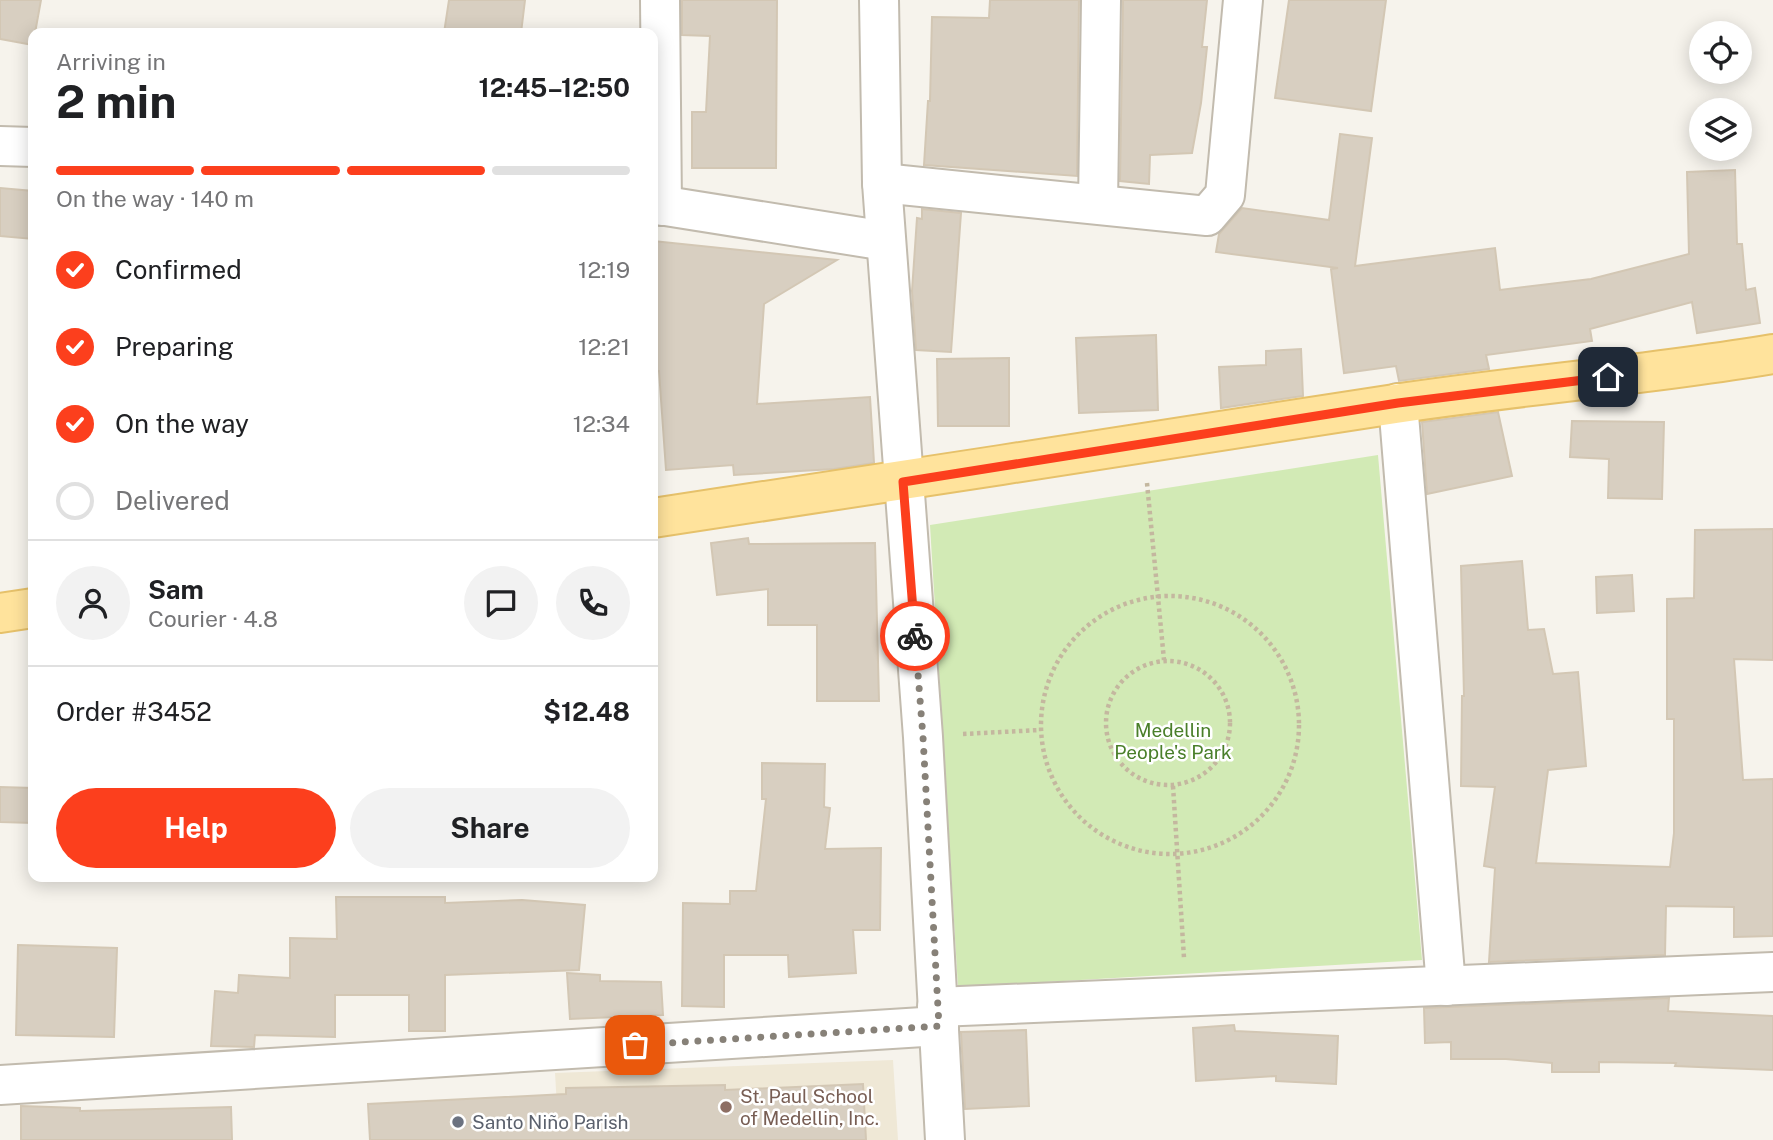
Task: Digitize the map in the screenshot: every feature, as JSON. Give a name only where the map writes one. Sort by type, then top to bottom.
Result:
[{"type":"main road","points":[[658,517],[903,482],[1398,403],[1713,364],[1773,354]]},
{"type":"main road","points":[[0,613],[28,609]]},
{"type":"street","points":[[658,137],[660,0]]},
{"type":"street","points":[[879,0],[882,183],[923,737],[945,1140]]},
{"type":"street","points":[[1098,204],[1101,0]]},
{"type":"street","points":[[882,183],[1207,216],[1225,195],[1243,0]]},
{"type":"street","points":[[0,146],[28,147]]},
{"type":"street","points":[[658,205],[886,241]]},
{"type":"street","points":[[1398,403],[1446,986]]},
{"type":"street","points":[[0,1085],[1187,998],[1773,972]]},
{"type":"path","points":[[1143,444],[1164,660]]},
{"type":"path","points":[[1158,595],[1209,600],[1254,625],[1286,665],[1300,715],[1293,766],[1268,811],[1227,842],[1177,856],[1136,852],[1099,835],[1068,807],[1048,770],[1040,730],[1047,681],[1072,638],[1111,608],[1158,595]]},
{"type":"path","points":[[1164,660],[1192,665],[1215,680],[1228,705],[1230,724],[1230,734],[1220,760],[1200,778],[1173,786],[1145,782],[1122,766],[1108,741],[1106,713],[1117,688],[1138,668],[1164,660]]},
{"type":"path","points":[[923,737],[1040,730]]},
{"type":"path","points":[[1173,786],[1187,998]]},
{"type":"shaded area","name":"St. Paul School of Medellin, Inc.","points":[[893,1060],[898,1140],[559,1140],[555,1073]]},
{"type":"green space","name":"Medellin People's Park","points":[[1378,455],[1422,960],[958,987],[930,525]]},
{"type":"building","points":[[0,0],[41,0],[36,28],[28,28],[28,44],[0,39]]},
{"type":"building","points":[[449,0],[525,0],[522,28],[445,28]]},
{"type":"building","points":[[682,0],[777,0],[776,168],[692,168],[692,112],[706,112],[710,36],[682,35]]},
{"type":"building","points":[[990,0],[1079,0],[1077,176],[924,165],[930,101],[932,17],[989,18]]},
{"type":"building","points":[[1123,0],[1207,0],[1202,47],[1207,47],[1192,153],[1150,155],[1149,184],[1120,181]]},
{"type":"building","points":[[1289,0],[1386,0],[1371,111],[1275,98]]},
{"type":"building","points":[[1340,134],[1372,138],[1355,266],[1495,248],[1500,290],[1591,279],[1689,254],[1687,172],[1735,170],[1737,244],[1742,244],[1746,290],[1755,288],[1760,323],[1697,333],[1692,302],[1590,329],[1592,341],[1486,355],[1489,369],[1399,381],[1396,366],[1344,373],[1331,269],[1338,268],[1216,252],[1219,234],[1242,208],[1329,220]]},
{"type":"building","points":[[0,188],[28,191],[28,239],[0,236]]},
{"type":"building","points":[[922,209],[961,213],[951,352],[916,350],[912,291],[917,218],[922,219]]},
{"type":"building","points":[[658,242],[837,260],[764,304],[757,404],[870,397],[874,463],[834,469],[734,475],[733,465],[666,470],[659,371]]},
{"type":"building","points":[[1156,335],[1158,410],[1079,413],[1076,338]]},
{"type":"building","points":[[1301,349],[1303,396],[1221,408],[1219,367],[1266,365],[1266,351]]},
{"type":"building","points":[[1009,358],[1009,426],[938,426],[937,359]]},
{"type":"building","points":[[1498,412],[1512,476],[1427,494],[1422,422]]},
{"type":"building","points":[[1572,421],[1664,422],[1662,499],[1608,498],[1609,459],[1570,457]]},
{"type":"building","points":[[1773,529],[1773,660],[1734,659],[1743,780],[1773,779],[1773,936],[1734,937],[1734,907],[1666,906],[1665,955],[1489,962],[1495,868],[1484,866],[1495,787],[1461,786],[1464,696],[1461,566],[1522,561],[1528,630],[1544,629],[1553,674],[1578,672],[1586,766],[1548,770],[1536,863],[1670,867],[1674,833],[1674,719],[1667,719],[1667,599],[1694,598],[1695,530]]},
{"type":"building","points":[[748,538],[749,544],[875,543],[879,701],[817,701],[817,625],[768,625],[768,589],[717,595],[711,543]]},
{"type":"building","points":[[1632,575],[1634,611],[1597,613],[1596,577]]},
{"type":"building","points":[[762,763],[825,764],[824,807],[830,808],[825,849],[881,848],[880,930],[853,930],[856,973],[789,977],[788,955],[724,955],[724,1007],[682,1006],[683,903],[730,904],[730,891],[756,891],[766,799],[762,799]]},
{"type":"building","points":[[0,787],[28,788],[28,823],[0,822]]},
{"type":"building","points":[[336,897],[445,897],[445,903],[522,900],[585,905],[579,970],[445,975],[445,1031],[409,1031],[409,995],[335,995],[335,1037],[255,1035],[254,1047],[211,1046],[215,991],[238,993],[239,975],[290,978],[290,938],[337,939]]},
{"type":"building","points":[[18,945],[117,948],[114,1037],[16,1035]]},
{"type":"building","points":[[567,973],[600,975],[600,981],[661,982],[663,1015],[570,1019]]},
{"type":"building","points":[[1669,998],[1668,1011],[1773,1016],[1773,1070],[1675,1066],[1676,1063],[1599,1062],[1599,1072],[1552,1072],[1552,1063],[1506,1059],[1451,1059],[1451,1042],[1425,1043],[1424,1008]]},
{"type":"building","points":[[1234,1025],[1235,1031],[1338,1036],[1336,1084],[1276,1081],[1276,1076],[1196,1081],[1193,1028]]},
{"type":"building","points":[[1026,1030],[1029,1106],[965,1109],[961,1032]]},
{"type":"building","name":"St. Paul School of Medellin, Inc.","points":[[863,1084],[866,1140],[370,1140],[368,1104],[566,1094],[566,1088],[725,1085],[725,1090]]},
{"type":"building","points":[[21,1106],[80,1108],[80,1111],[231,1107],[232,1140],[21,1140]]},
{"type":"way so far","points":[[635,1045],[939,1026],[915,636]]},
{"type":"place","name":"St. Paul School of Medellin, Inc.","points":[[726,1107]]},
{"type":"place","name":"Santo Niño Parish","points":[[458,1122]]},
{"type":"route","points":[[915,636],[903,482],[1398,403],[1608,377]]}]
